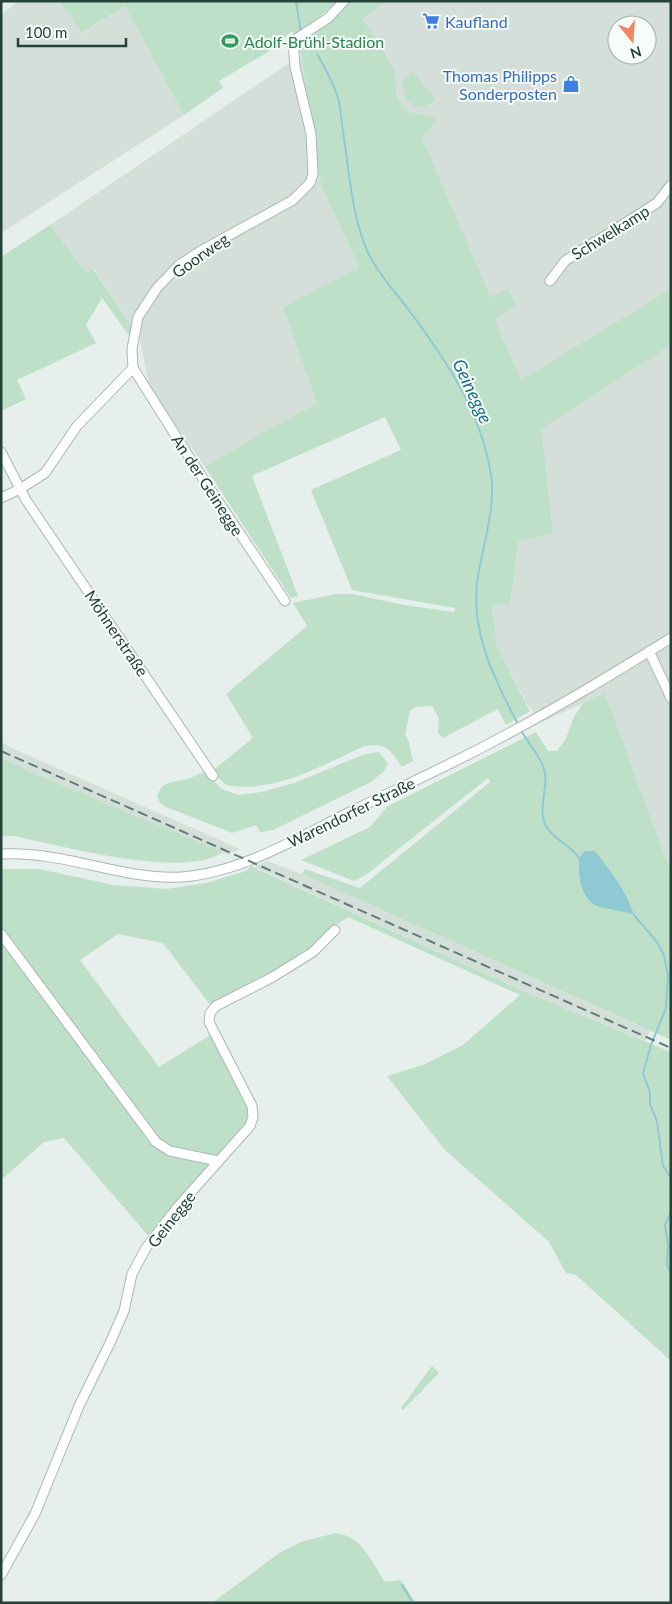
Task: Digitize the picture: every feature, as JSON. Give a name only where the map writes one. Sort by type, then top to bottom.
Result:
[{"type":"street","name":"Goorweg","points":[[133,368],[132,349],[138,317],[157,288],[179,265],[293,200],[310,184],[313,174],[311,134],[295,67],[293,41],[328,18],[344,1]]},
{"type":"street","name":"Schwelkamp","points":[[550,281],[565,261],[657,203],[671,185]]},
{"type":"street","points":[[1,498],[20,489],[45,473],[77,426],[133,368]]},
{"type":"street","name":"An der Geinegge","points":[[133,368],[198,472],[285,601]]},
{"type":"street","name":"Möhnerstraße","points":[[1,452],[20,489],[213,776]]},
{"type":"street","name":"Warendorfer Straße","points":[[1,854],[38,856],[138,875],[182,877],[209,872],[260,855],[497,740],[543,715],[671,638]]},
{"type":"street","points":[[649,651],[671,698]]},
{"type":"street","name":"Geinegge","points":[[1,1575],[35,1514],[79,1406],[114,1335],[130,1292],[132,1274],[146,1248],[176,1209],[250,1126],[253,1116],[252,1106],[209,1022],[210,1013],[216,1006],[271,978],[313,952],[335,930]]},
{"type":"street","points":[[1,934],[156,1142],[170,1152],[218,1161]]},
{"type":"street","points":[[202,1159],[209,1174]]},
{"type":"shaded area","points":[[19,1],[59,1],[83,33],[125,6],[184,115],[1,233],[1,14]]},
{"type":"shaded area","points":[[387,1],[671,1],[671,872],[605,693],[542,722],[528,705],[497,646],[492,605],[510,603],[519,541],[542,450],[540,429],[363,19]]},
{"type":"shaded area","points":[[301,55],[321,185],[359,267],[283,307],[317,404],[261,433],[205,467],[150,389],[139,337],[94,269],[86,273],[50,225]]},
{"type":"shaded area","points":[[1,742],[240,849],[229,855],[31,772],[1,757]]},
{"type":"shaded area","points":[[267,861],[302,874],[650,1031],[645,1041],[523,991],[255,867]]},
{"type":"green space","points":[[59,1],[338,1],[311,24],[331,19],[349,1],[387,1],[363,19],[394,70],[397,98],[408,112],[438,118],[422,138],[491,298],[507,288],[516,305],[494,319],[521,380],[671,289],[671,345],[541,429],[553,533],[519,541],[510,603],[492,606],[497,646],[530,711],[506,725],[498,709],[443,738],[438,733],[439,718],[432,706],[416,707],[410,711],[405,735],[413,761],[402,767],[387,749],[378,745],[371,745],[364,746],[314,770],[261,786],[243,787],[226,785],[212,771],[253,738],[226,694],[307,626],[293,603],[335,594],[353,594],[404,605],[454,612],[455,608],[352,590],[311,490],[401,450],[385,417],[252,476],[298,596],[291,598],[205,467],[261,433],[317,404],[283,307],[359,267],[321,185],[301,55],[292,31],[268,52],[219,81],[223,88],[184,115],[125,6],[82,33]]},
{"type":"green space","points":[[413,72],[436,100],[422,106],[417,106],[408,101],[402,81]]},
{"type":"green space","points":[[50,225],[86,273],[93,269],[139,337],[128,334],[102,298],[86,325],[96,343],[17,380],[26,399],[1,411],[1,257]]},
{"type":"green space","points":[[605,693],[671,872],[671,1040],[302,874],[305,869],[360,888],[490,782],[488,778],[367,874],[354,881],[301,860],[370,827],[388,806],[536,732],[548,751],[557,751],[566,738],[574,717],[583,703]]},
{"type":"green space","points":[[379,752],[388,763],[384,771],[371,782],[273,830],[260,832],[256,825],[232,833],[166,807],[160,803],[157,796],[166,784],[207,772],[220,788],[238,795],[261,792],[294,783],[365,754]]},
{"type":"green space","points":[[1,757],[31,772],[223,852],[204,860],[180,863],[151,862],[121,858],[13,836],[1,836]]},
{"type":"green space","points":[[251,866],[523,991],[671,1052],[671,1361],[576,1275],[566,1273],[549,1242],[444,1149],[387,1076],[423,1065],[463,1045],[520,995],[348,917],[335,926],[311,951],[211,1006],[163,943],[118,934],[80,960],[159,1067],[212,1034],[250,1109],[250,1122],[151,1239],[64,1138],[44,1142],[1,1180],[1,869],[39,869],[114,885],[167,889],[206,883],[246,871]]},
{"type":"green space","points":[[432,1366],[439,1373],[403,1410],[401,1408]]},
{"type":"green space","points":[[335,1533],[344,1535],[359,1544],[385,1582],[401,1580],[416,1603],[212,1603],[279,1553],[301,1542]]},
{"type":"water","points":[[585,851],[595,851],[622,889],[634,915],[599,907],[586,896],[581,884],[579,864],[579,858]]},
{"type":"waterway","name":"Geinegge","points":[[296,1],[301,33]]},
{"type":"waterway","name":"Geinegge","points":[[317,54],[331,79],[338,99],[353,202],[364,243],[372,261],[383,278],[436,347],[460,387],[479,429],[486,452],[491,475],[492,499],[478,576],[477,616],[486,654],[519,726]]},
{"type":"waterway","name":"Geinegge","points":[[521,730],[538,757],[545,773],[542,811],[546,826],[553,835],[579,858]]},
{"type":"waterway","name":"Geinegge","points":[[634,915],[657,942],[664,955],[668,976],[666,1008],[651,1045],[643,1073],[650,1093],[650,1104],[657,1122],[663,1166],[671,1178]]},
{"type":"waterway","name":"Geinegge","points":[[671,1212],[665,1225],[668,1245],[667,1265],[671,1273]]},
{"type":"waterway","points":[[402,1585],[413,1603]]},
{"type":"railway","points":[[1,751],[671,1048]]},
{"type":"place","name":"Kaufland","points":[[431,21]]},
{"type":"place","name":"Adolf-Brühl-Stadion","points":[[230,41]]},
{"type":"place","name":"Thomas Philipps Sonderposten","points":[[571,84]]}]
